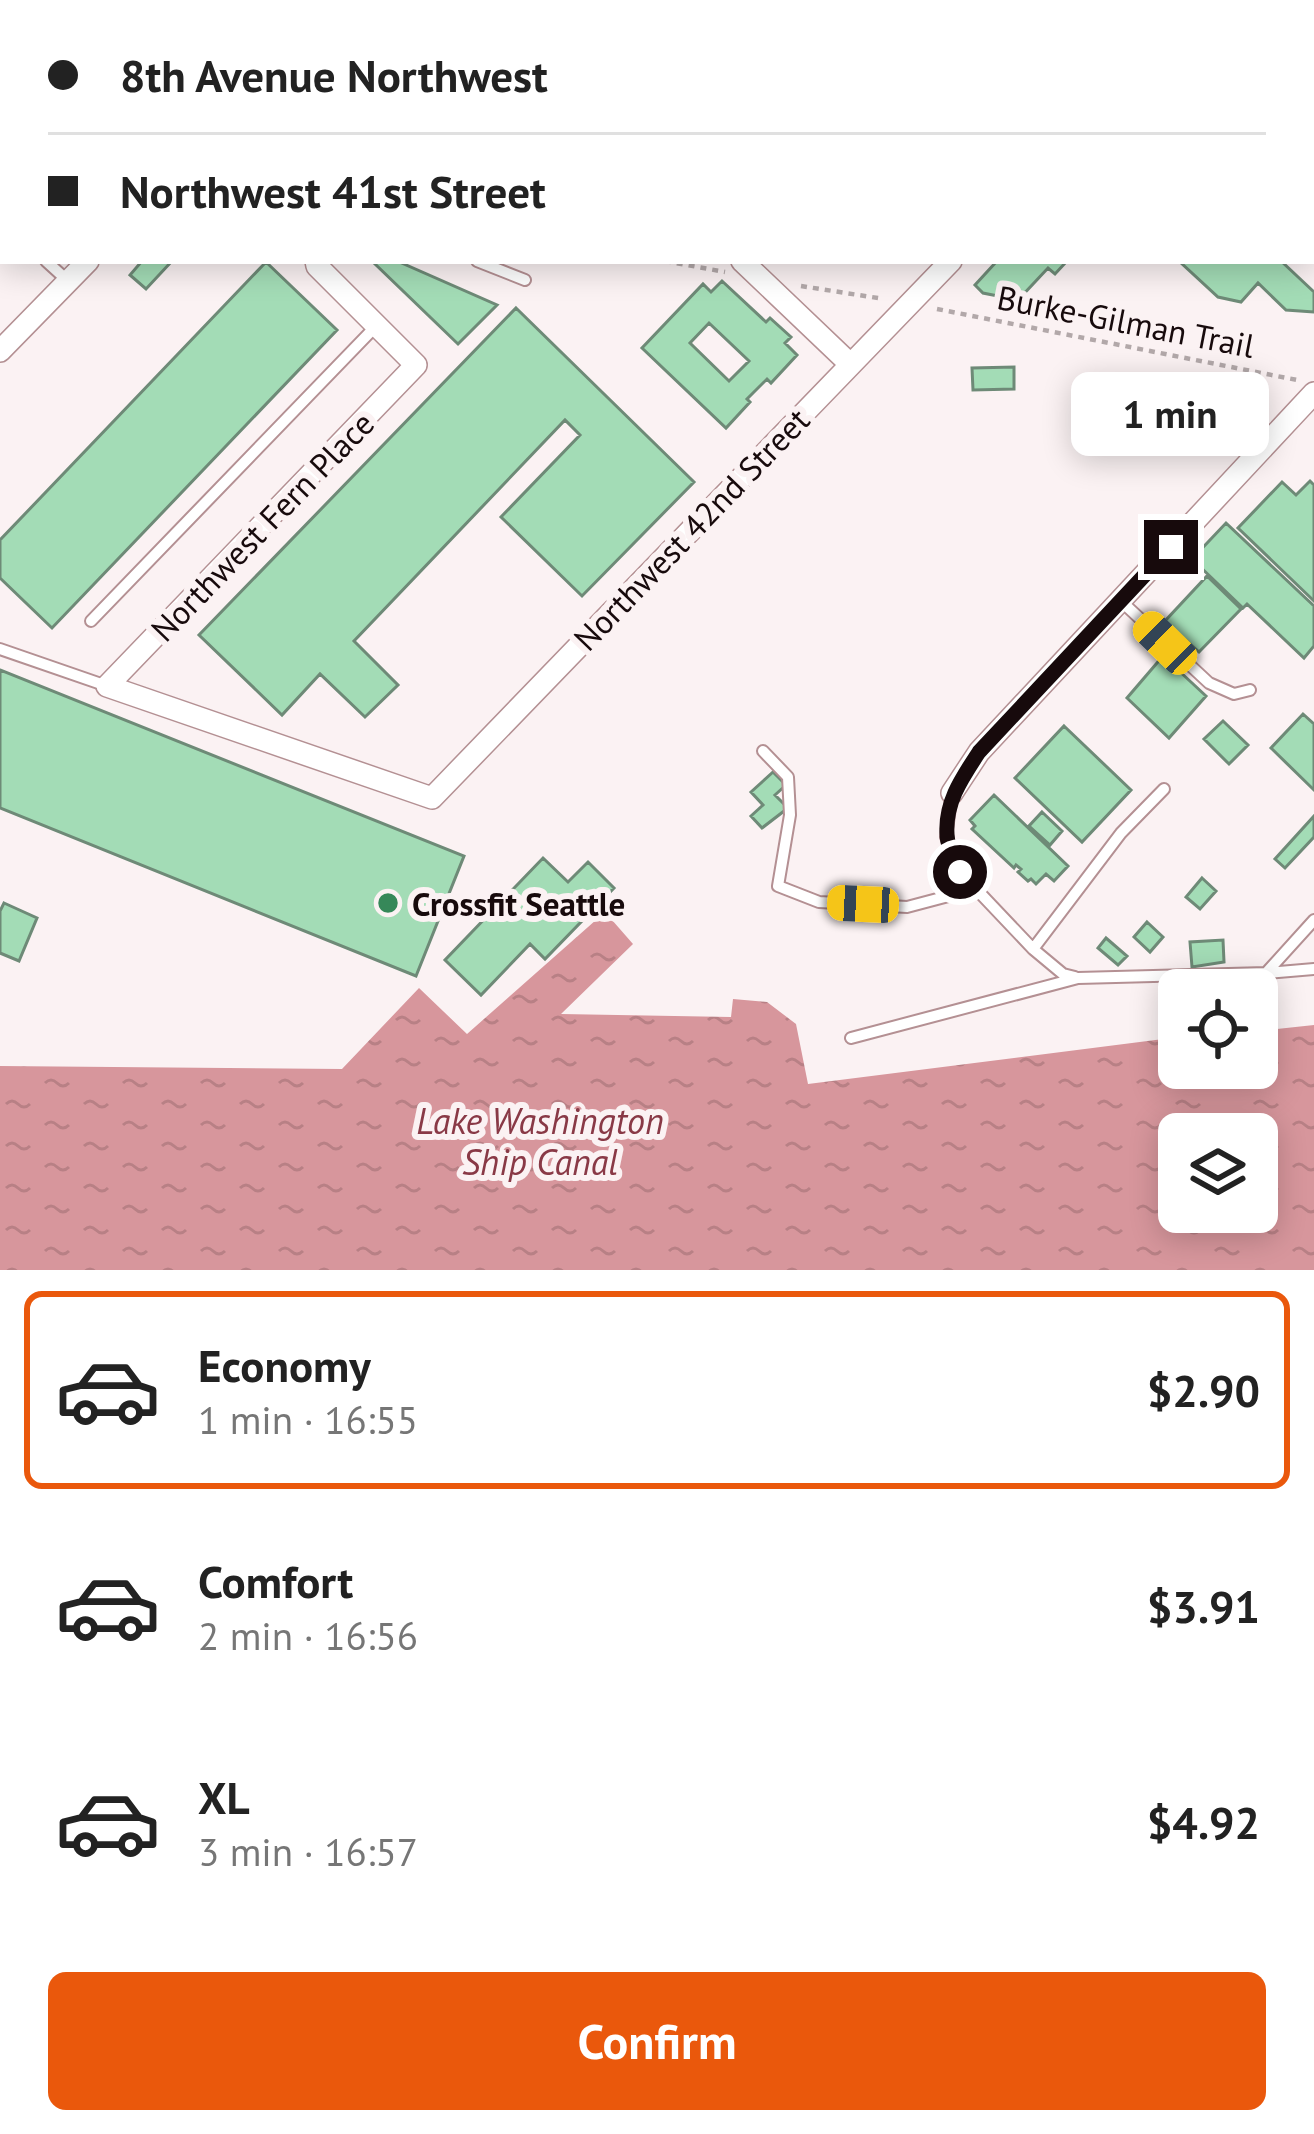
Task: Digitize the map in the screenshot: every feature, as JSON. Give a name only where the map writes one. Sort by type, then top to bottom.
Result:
[{"type":"street","points":[[0,351],[85,264]]},
{"type":"street","points":[[317,264],[377,326]]},
{"type":"street","name":"Northwest 42nd Street","points":[[107,686],[432,798],[941,264]]},
{"type":"street","points":[[734,267],[850,364]]},
{"type":"street","name":"Northwest Fern Place","points":[[107,686],[416,365],[377,326]]},
{"type":"street","points":[[952,793],[979,752],[1121,601],[1308,387]]},
{"type":"lane","points":[[49,264],[68,281]]},
{"type":"lane","points":[[485,264],[525,280]]},
{"type":"lane","points":[[91,621],[377,326]]},
{"type":"lane","points":[[1121,601],[1209,683],[1234,694],[1250,690]]},
{"type":"lane","points":[[0,649],[107,686]]},
{"type":"lane","points":[[763,751],[788,777],[790,815],[778,886],[819,902],[907,907],[975,889]]},
{"type":"lane","points":[[1033,950],[1121,833],[1164,789]]},
{"type":"lane","points":[[952,793],[946,837],[960,872],[1033,950],[1063,974],[1078,978]]},
{"type":"lane","points":[[1270,969],[1314,920]]},
{"type":"lane","points":[[1278,972],[1314,968]]},
{"type":"lane","points":[[851,1038],[1078,978],[1158,976]]},
{"type":"path","points":[[700,264],[734,267]]},
{"type":"path","points":[[790,284],[891,300]]},
{"type":"path","name":"Burke-Gilman Trail","points":[[940,309],[1308,387]]},
{"type":"water","name":"Lake Washington Ship Canal","points":[[605,912],[633,944],[561,1014],[731,1017],[733,999],[767,1002],[796,1024],[808,1084],[1158,1040],[1158,1089],[1278,1089],[1278,1029],[1314,1025],[1314,1270],[0,1270],[0,1066],[342,1069],[419,988],[467,1034]]},
{"type":"building","points":[[139,264],[169,264],[146,289],[130,275]]},
{"type":"building","points":[[264,264],[337,330],[52,628],[0,578],[0,540]]},
{"type":"building","points":[[375,264],[404,264],[497,305],[458,344]]},
{"type":"building","points":[[994,264],[1064,264],[1055,274],[1048,268],[1018,300],[983,293],[975,285]]},
{"type":"building","points":[[1182,264],[1284,264],[1314,292],[1314,312],[1286,310],[1258,283],[1241,302],[1218,297]]},
{"type":"building","points":[[722,281],[766,322],[770,318],[791,337],[785,343],[797,355],[771,383],[767,379],[747,399],[750,402],[726,428],[642,348],[703,284],[711,292]],"holes":[[[709,323],[749,361],[729,381],[690,343]]]},
{"type":"building","points":[[516,308],[694,482],[582,596],[501,517],[580,435],[565,420],[354,641],[398,685],[365,717],[320,674],[282,715],[199,635]]},
{"type":"building","points":[[1014,367],[1014,389],[973,390],[972,368]]},
{"type":"building","points":[[1310,481],[1314,485],[1314,601],[1238,528],[1282,482],[1296,495]]},
{"type":"building","points":[[1226,523],[1314,606],[1314,646],[1304,658],[1192,559]]},
{"type":"building","points":[[1207,576],[1241,609],[1199,652],[1165,621]]},
{"type":"building","points":[[1163,656],[1206,696],[1169,738],[1127,698]]},
{"type":"building","points":[[0,670],[464,856],[416,976],[0,808]]},
{"type":"building","points":[[1303,714],[1314,724],[1314,790],[1271,748]]},
{"type":"building","points":[[1223,721],[1248,745],[1229,764],[1204,739]]},
{"type":"building","points":[[1064,726],[1131,790],[1082,842],[1015,778]]},
{"type":"building","points":[[773,772],[786,785],[775,795],[788,808],[762,828],[751,816],[763,805],[751,792]]},
{"type":"building","points":[[994,795],[1068,866],[1054,881],[1046,874],[1036,884],[1028,881],[1018,872],[1021,869],[1014,868],[972,829],[970,820]]},
{"type":"building","points":[[1042,812],[1062,831],[1050,845],[1029,826]]},
{"type":"building","points":[[1314,816],[1314,837],[1285,868],[1275,859]]},
{"type":"building","points":[[543,858],[568,882],[588,862],[614,888],[545,959],[530,944],[481,995],[445,960]]},
{"type":"building","points":[[1202,878],[1216,891],[1200,909],[1186,897]]},
{"type":"building","points":[[4,903],[37,918],[19,961],[0,953]]},
{"type":"building","points":[[1147,922],[1163,937],[1150,952],[1134,937]]},
{"type":"building","points":[[1106,938],[1127,956],[1118,965],[1098,948]]},
{"type":"building","points":[[1223,940],[1224,962],[1192,967],[1190,942]]},
{"type":"place","name":"Crossfit Seattle","points":[[388,903]]},
{"type":"route","points":[[960,872],[946,837],[952,793],[979,752],[1171,547]]}]
